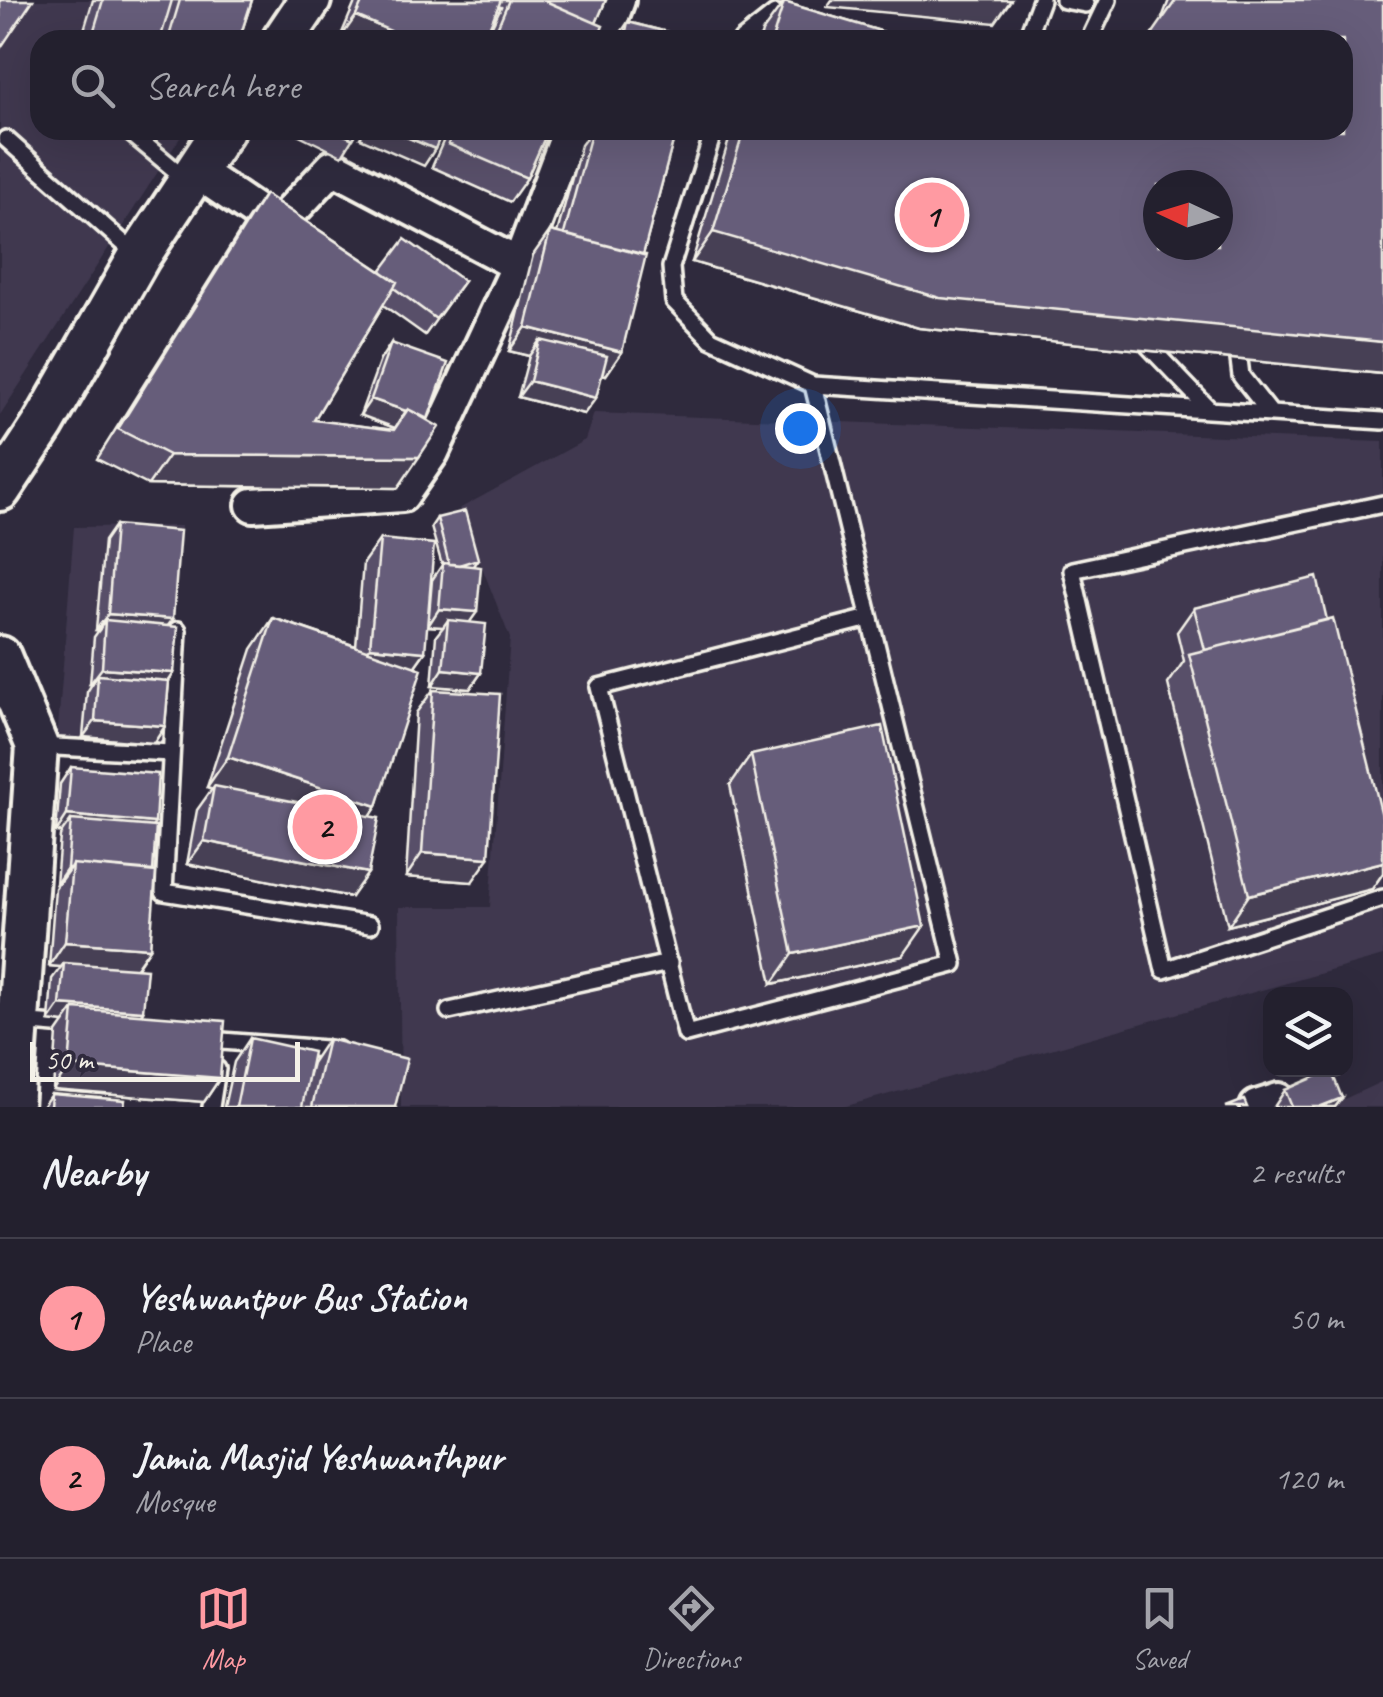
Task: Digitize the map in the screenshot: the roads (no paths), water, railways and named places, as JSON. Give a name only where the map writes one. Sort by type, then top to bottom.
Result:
[{"type":"street","points":[[290,30],[310,0]]},
{"type":"street","points":[[607,30],[618,0]]},
{"type":"street","points":[[0,490],[43,425],[139,256],[216,140]]},
{"type":"street","points":[[253,505],[402,495],[432,452],[519,265],[566,140]]},
{"type":"street","points":[[193,176],[277,226],[332,167],[519,265]]},
{"type":"street","points":[[0,657],[37,746],[9,1009]]},
{"type":"street","points":[[0,657],[12,740],[12,1107]]},
{"type":"lane","points":[[1030,30],[1041,0]]},
{"type":"lane","points":[[1064,0],[1085,4]]},
{"type":"lane","points":[[1094,30],[1108,0]]},
{"type":"lane","points":[[755,30],[775,14],[813,22]]},
{"type":"lane","points":[[6,139],[139,256]]},
{"type":"lane","points":[[141,140],[193,176]]},
{"type":"lane","points":[[711,140],[671,267],[674,301],[710,339],[812,385],[1383,420]]},
{"type":"lane","points":[[1234,322],[1242,376],[1271,414]]},
{"type":"lane","points":[[1126,324],[1210,410]]},
{"type":"lane","points":[[812,385],[954,964],[686,1034],[600,687],[869,618]]},
{"type":"lane","points":[[1383,504],[1072,570],[1164,970],[1383,898]]},
{"type":"lane","points":[[178,630],[164,892],[370,925]]},
{"type":"lane","points":[[37,746],[171,753]]},
{"type":"lane","points":[[450,1011],[669,963]]},
{"type":"lane","points":[[9,1009],[93,1028]]},
{"type":"lane","points":[[204,1039],[355,1051]]},
{"type":"lane","points":[[211,1107],[222,1040]]},
{"type":"place","name":"Yeshwantpur Bus Station","points":[[932,215]]},
{"type":"place","name":"Jamia Masjid Yeshwanthpur","points":[[325,827]]}]
